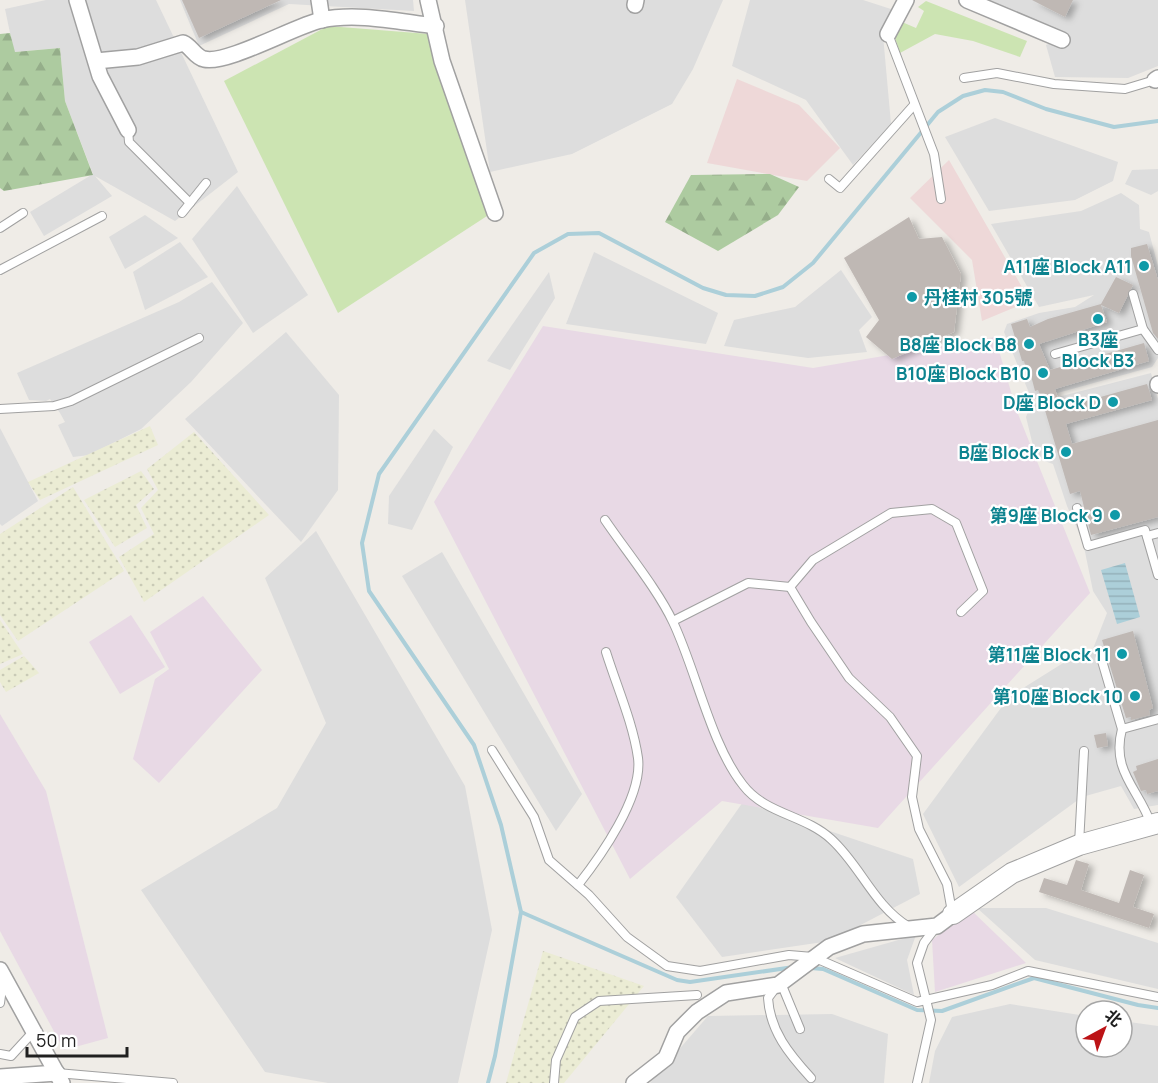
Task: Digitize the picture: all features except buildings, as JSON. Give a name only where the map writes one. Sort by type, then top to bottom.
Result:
[{"type":"street","points":[[77,0],[100,76],[128,129]]},
{"type":"street","points":[[319,0],[322,20]]},
{"type":"street","points":[[428,0],[436,26],[442,61],[495,213]]},
{"type":"street","points":[[888,34],[906,0]]},
{"type":"street","points":[[967,0],[1062,40]]},
{"type":"street","points":[[96,61],[138,57],[183,43],[201,59],[225,57],[322,20],[355,18],[436,26]]},
{"type":"street","points":[[634,1083],[666,1058],[677,1032],[697,1012],[726,993],[779,984],[811,958],[829,947],[863,933],[937,926],[1012,873],[1079,845],[1154,823]]},
{"type":"street","points":[[0,1077],[59,1078],[2,973]]},
{"type":"lane","points":[[888,34],[934,154],[941,199]]},
{"type":"lane","points":[[964,78],[997,73],[1054,84],[1125,89],[1156,79]]},
{"type":"lane","points":[[829,179],[840,188],[914,105]]},
{"type":"lane","points":[[128,129],[129,142],[190,203]]},
{"type":"lane","points":[[183,213],[206,183]]},
{"type":"lane","points":[[0,228],[23,213]]},
{"type":"lane","points":[[0,270],[102,216]]},
{"type":"lane","points":[[1133,294],[1143,329],[1158,350]]},
{"type":"lane","points":[[1055,354],[1143,329]]},
{"type":"lane","points":[[0,409],[54,406],[71,401],[199,338]]},
{"type":"lane","points":[[1077,508],[1088,546],[1145,530],[1158,575]]},
{"type":"lane","points":[[790,586],[813,560],[891,513],[932,509],[956,523],[983,591],[961,612]]},
{"type":"lane","points":[[605,520],[673,621],[724,751],[743,786],[765,805],[804,820],[831,838],[883,906],[909,927]]},
{"type":"lane","points":[[1147,536],[1158,533]]},
{"type":"lane","points":[[673,621],[748,583],[790,586]]},
{"type":"lane","points":[[790,586],[849,678],[890,717],[917,756],[912,797],[919,829],[947,884],[953,914]]},
{"type":"lane","points":[[578,885],[599,858],[623,814],[634,787],[638,760],[606,652]]},
{"type":"lane","points":[[1100,654],[1122,729],[1118,744],[1123,773],[1154,823]]},
{"type":"lane","points":[[1122,729],[1158,719]]},
{"type":"lane","points":[[492,750],[534,818],[549,860],[578,885],[627,937],[667,966],[700,971],[789,955],[811,958],[917,1002],[992,985],[1028,971],[1158,997]]},
{"type":"lane","points":[[1079,845],[1084,751]]},
{"type":"lane","points":[[917,1083],[930,1020],[917,963],[924,944],[937,926]]},
{"type":"lane","points":[[0,1003],[2,973]]},
{"type":"lane","points":[[800,1029],[779,984],[768,998],[769,1014],[786,1050],[811,1078]]},
{"type":"lane","points":[[554,1083],[556,1060],[575,1017],[598,1000],[697,995]]},
{"type":"lane","points":[[0,1054],[11,1056],[34,1031]]},
{"type":"lane","points":[[59,1078],[173,1083]]},
{"type":"shaded area","points":[[46,0],[156,0],[238,172],[175,221],[95,176],[112,196],[44,236],[30,212],[93,174],[65,101],[60,48],[14,52],[5,9]]},
{"type":"shaded area","points":[[180,0],[413,0],[414,11],[289,4],[199,46]]},
{"type":"shaded area","points":[[465,0],[723,0],[693,69],[672,104],[572,154],[490,172]]},
{"type":"shaded area","points":[[750,0],[863,0],[894,10],[883,35],[891,124],[853,165],[806,100],[732,66]]},
{"type":"shaded area","points":[[984,0],[1158,0],[1158,66],[1128,78],[1055,77],[1046,45],[1063,37]]},
{"type":"shaded area","points":[[737,79],[799,105],[840,148],[807,181],[707,163]]},
{"type":"shaded area","points":[[995,118],[1118,162],[1113,181],[1075,200],[989,211],[945,137]]},
{"type":"shaded area","points":[[949,160],[1030,301],[982,321],[972,260],[910,198]]},
{"type":"shaded area","points":[[1158,169],[1158,191],[1151,195],[1125,184],[1132,170]]},
{"type":"shaded area","points":[[237,186],[308,295],[253,333],[192,239]]},
{"type":"shaded area","points":[[1121,193],[1139,205],[1140,229],[1149,232],[1158,266],[1158,358],[1152,367],[1032,400],[1004,332],[1007,324],[1039,313],[1075,307],[1094,295],[1039,307],[991,224],[1081,211]]},
{"type":"shaded area","points":[[145,215],[178,238],[125,269],[109,237]]},
{"type":"shaded area","points":[[180,242],[208,277],[145,310],[133,272]]},
{"type":"shaded area","points":[[594,252],[718,313],[706,344],[566,324]]},
{"type":"shaded area","points":[[841,270],[872,317],[859,330],[867,352],[808,358],[724,346],[734,320],[795,307]]},
{"type":"shaded area","points":[[549,272],[555,298],[510,370],[487,361]]},
{"type":"shaded area","points":[[212,282],[243,323],[191,382],[141,429],[89,455],[73,457],[58,425],[65,422],[60,413],[50,399],[46,401],[29,400],[17,373],[179,302]]},
{"type":"shaded area","points":[[543,326],[813,368],[995,337],[1016,409],[1090,593],[878,828],[722,801],[630,879],[434,502]]},
{"type":"shaded area","points":[[286,332],[339,395],[338,490],[301,542],[185,419]]},
{"type":"shaded area","points":[[1151,373],[1158,399],[1158,805],[1134,809],[1121,786],[1082,797],[959,887],[923,814],[1009,697],[1084,650],[1091,654],[1107,613],[1093,591],[1083,542],[1067,506],[1053,464],[1036,458],[1026,417],[1031,404]]},
{"type":"shaded area","points":[[0,428],[38,501],[2,526],[0,524]]},
{"type":"shaded area","points":[[434,429],[453,447],[412,530],[388,524],[389,496]]},
{"type":"shaded area","points":[[316,531],[465,786],[492,930],[458,1083],[328,1083],[265,1072],[141,890],[277,808],[326,723],[265,578]]},
{"type":"shaded area","points":[[442,552],[582,794],[556,831],[402,576]]},
{"type":"shaded area","points":[[203,596],[262,670],[159,783],[133,759],[155,679],[169,669],[150,632]]},
{"type":"shaded area","points":[[131,615],[165,667],[120,694],[89,642]]},
{"type":"shaded area","points":[[0,714],[46,791],[108,1038],[64,1050],[0,931]]},
{"type":"shaded area","points":[[743,802],[913,859],[920,894],[830,941],[722,957],[676,897]]},
{"type":"shaded area","points":[[977,908],[1046,908],[1158,943],[1158,989],[1035,960]]},
{"type":"shaded area","points":[[971,910],[1026,963],[935,992],[932,940]]},
{"type":"shaded area","points":[[916,935],[907,960],[914,995],[835,958]]},
{"type":"shaded area","points":[[1010,1004],[1074,1014],[1074,1059],[1134,1059],[1134,1023],[1158,1026],[1158,1083],[929,1083],[935,1051],[952,1017]]},
{"type":"shaded area","points":[[832,1014],[888,1034],[884,1083],[650,1083],[708,1016]]},
{"type":"green space","points":[[926,1],[1027,41],[1020,57],[973,41],[935,34],[900,53],[894,35],[902,22],[916,28],[924,11],[918,7]]},
{"type":"green space","points":[[328,26],[429,34],[487,216],[338,313],[224,81]]},
{"type":"green space","points":[[10,33],[15,52],[60,48],[65,101],[93,175],[4,191],[0,188],[0,34]]},
{"type":"green space","points":[[770,174],[799,187],[778,215],[718,251],[665,222],[691,175]]},
{"type":"green space","points":[[150,426],[158,445],[40,500],[28,482]]},
{"type":"green space","points":[[194,432],[269,515],[144,602],[119,557],[154,534],[141,508],[158,490],[147,469]]},
{"type":"green space","points":[[141,471],[154,489],[136,505],[147,528],[115,547],[84,500]]},
{"type":"green space","points":[[73,487],[124,571],[18,641],[0,615],[0,534]]},
{"type":"green space","points":[[0,620],[23,654],[0,664]]},
{"type":"green space","points":[[24,656],[39,673],[6,692],[0,682],[0,670]]},
{"type":"green space","points":[[543,951],[644,986],[564,1083],[506,1083]]},
{"type":"water","points":[[1125,563],[1140,617],[1117,624],[1101,570]]},
{"type":"waterway","points":[[488,1083],[521,912],[501,825],[474,745],[369,591],[362,543],[379,474],[534,253],[568,234],[599,233],[703,288],[726,295],[755,296],[783,287],[813,263],[938,112],[963,96],[985,90],[1003,92],[1046,109],[1114,127],[1158,121]]},
{"type":"waterway","points":[[521,912],[677,980],[690,982],[794,967]]},
{"type":"waterway","points":[[811,968],[823,969],[917,1010],[942,1011],[1034,978],[1158,1008]]},
{"type":"place","name":"A11座 Block A11","points":[[1144,266]]},
{"type":"place","name":"丹桂村 305號","points":[[912,297]]},
{"type":"place","name":"B3座 Block B3","points":[[1098,319]]},
{"type":"place","name":"B8座 Block B8","points":[[1029,344]]},
{"type":"place","name":"B10座 Block B10","points":[[1043,373]]},
{"type":"place","name":"D座 Block D","points":[[1113,402]]},
{"type":"place","name":"B座 Block B","points":[[1066,452]]},
{"type":"place","name":"第9座 Block 9","points":[[1115,515]]},
{"type":"place","name":"第11座 Block 11","points":[[1122,654]]},
{"type":"place","name":"第10座 Block 10","points":[[1135,696]]}]
